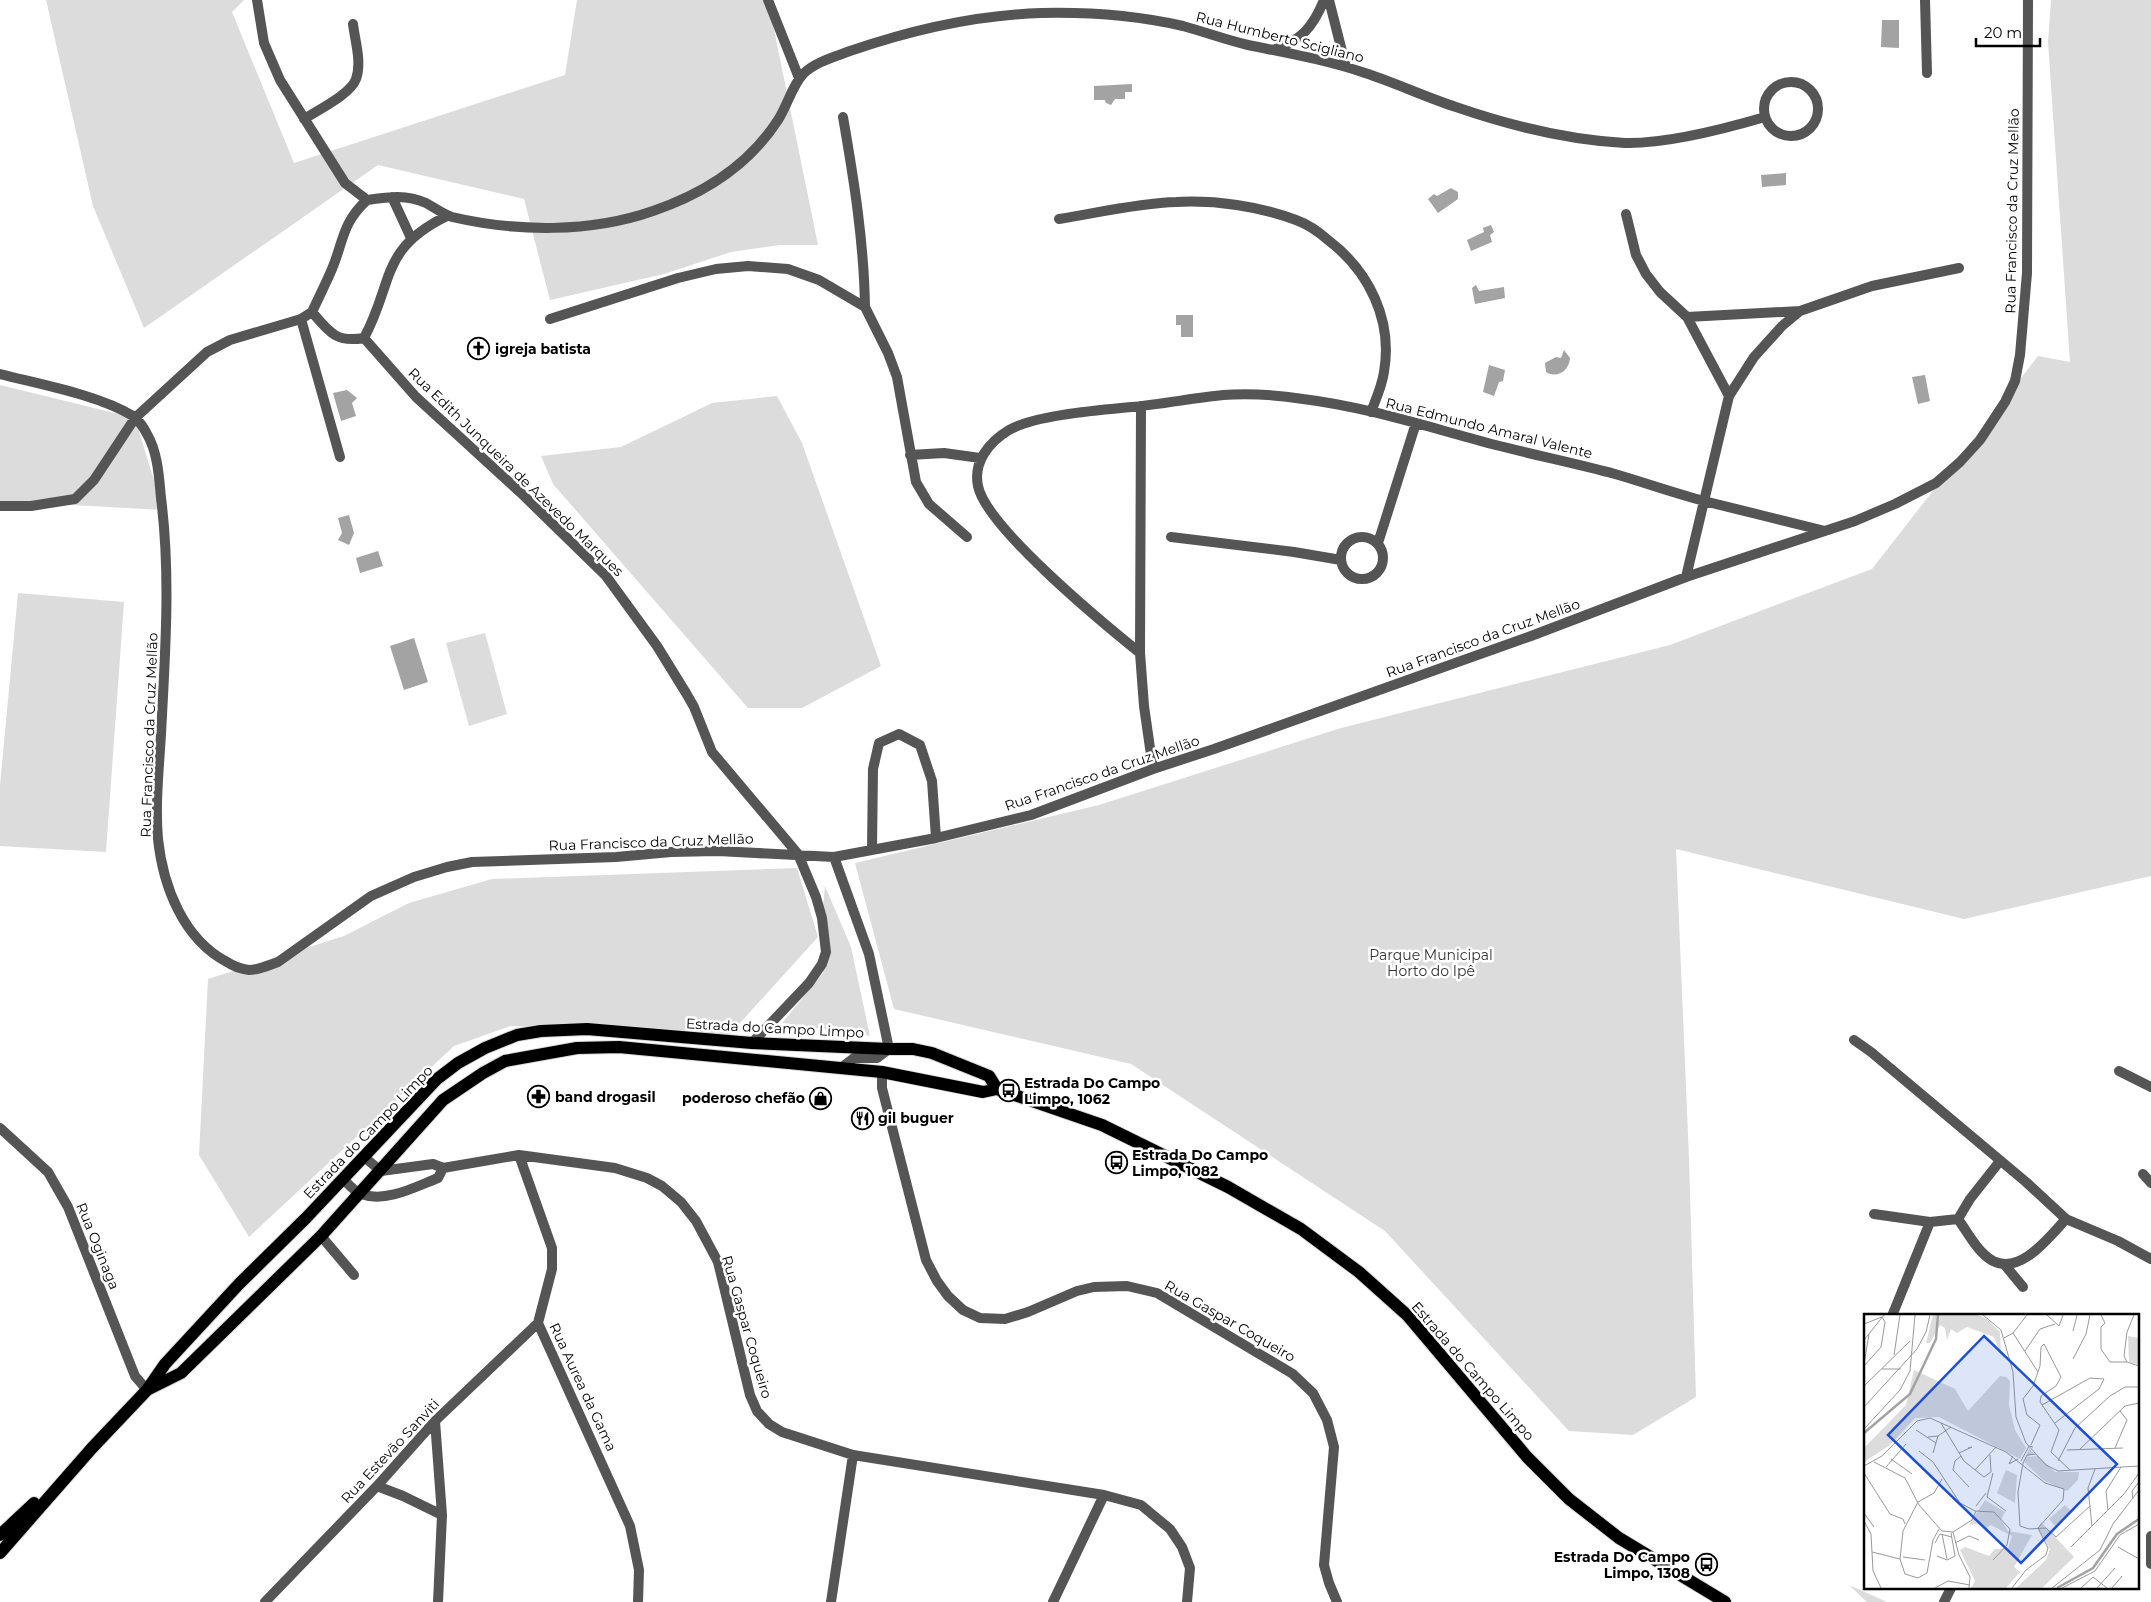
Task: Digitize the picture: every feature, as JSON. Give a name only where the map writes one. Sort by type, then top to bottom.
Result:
[{"type":"main road","name":"Estrada do Campo Limpo","points":[[0,1553],[92,1448],[147,1390],[164,1364],[239,1284],[343,1180],[437,1079],[458,1063],[485,1048],[517,1035],[541,1031],[587,1029],[752,1043],[889,1049],[913,1048],[932,1053],[989,1076],[997,1089]]},
{"type":"main road","name":"Estrada do Campo Limpo","points":[[147,1390],[181,1373],[321,1236],[443,1100],[483,1073],[506,1062],[538,1054],[577,1048],[619,1047],[882,1072],[983,1092],[997,1089],[1102,1125],[1228,1187],[1301,1230],[1359,1272],[1407,1315],[1527,1457],[1569,1500],[1619,1538],[1725,1602]]},
{"type":"main road","points":[[0,1536],[92,1448]]},
{"type":"street","points":[[0,506],[31,506],[75,499],[94,480],[135,418],[190,366],[219,345],[254,332],[301,319],[312,312],[333,267],[345,227],[355,211],[367,200],[344,183],[280,80],[269,56],[261,28],[257,0]]},
{"type":"street","points":[[768,0],[799,78]]},
{"type":"street","points":[[1272,50],[1290,44],[1301,37],[1311,25],[1324,0]]},
{"type":"street","points":[[1329,0],[1346,67]]},
{"type":"street","points":[[1925,0],[1927,73]]},
{"type":"street","name":"Rua Francisco da Cruz Mellão","points":[[0,374],[72,392],[118,408],[135,418],[148,434],[156,456],[164,518],[167,582],[158,800],[158,837],[162,865],[173,899],[197,940],[220,959],[235,966],[248,970],[262,968],[278,962],[371,896],[414,877],[447,866],[472,862],[616,857],[671,852],[718,851],[834,857],[936,838],[1031,815],[1153,769],[1513,642],[1686,578],[1826,531],[1895,504],[1936,483],[1960,462],[1980,440],[2005,402],[2015,381],[2020,354],[2027,273],[2028,0]]},
{"type":"street","name":"Rua Humberto Scigliano","points":[[367,200],[408,197],[421,201],[447,216],[523,227],[584,226],[629,218],[666,206],[702,189],[739,166],[763,141],[777,121],[799,78],[810,68],[827,59],[873,43],[953,24],[1002,15],[1065,13],[1181,26],[1346,67],[1456,107],[1561,137],[1638,142],[1695,134],[1765,117]]},
{"type":"street","points":[[304,119],[351,89],[356,79],[358,66],[352,24]]},
{"type":"street","points":[[1790,81],[1808,86],[1818,102],[1816,121],[1810,129],[1802,134],[1792,136],[1774,131],[1765,117],[1764,105],[1766,96],[1780,83],[1790,81]]},
{"type":"street","points":[[843,117],[861,231],[865,307],[888,354],[896,377],[916,482],[929,504],[967,537]]},
{"type":"street","points":[[392,197],[411,238]]},
{"type":"street","points":[[1059,219],[1175,202],[1203,202],[1248,208],[1297,220],[1320,233],[1343,251],[1359,269],[1372,289],[1382,316],[1386,348],[1384,372],[1371,412]]},
{"type":"street","points":[[1626,214],[1636,255],[1646,274],[1660,292],[1687,318],[1729,396]]},
{"type":"street","points":[[312,312],[330,333],[348,341],[364,338],[371,325],[394,262],[404,246],[411,238],[430,224],[447,216]]},
{"type":"street","points":[[550,319],[678,278],[716,269],[748,266],[788,269],[819,280],[865,307]]},
{"type":"street","points":[[1687,318],[1800,311],[1872,286],[1959,268]]},
{"type":"street","points":[[1686,578],[1706,501],[1729,396],[1754,357],[1782,326],[1800,311]]},
{"type":"street","points":[[301,319],[340,457]]},
{"type":"street","name":"Rua Edith Junqueira de Azevedo Marques","points":[[364,338],[416,397],[521,493],[606,576],[657,646],[686,693],[694,707],[712,752],[798,854],[816,897],[822,918],[826,952],[822,964],[810,983],[752,1043]]},
{"type":"street","name":"Rua Edmundo Amaral Valente","points":[[980,458],[996,440],[1009,430],[1023,424],[1086,412],[1226,395],[1266,395],[1306,399],[1371,412],[1614,474],[1706,501],[1826,531]]},
{"type":"street","points":[[1141,406],[1140,652],[1144,706],[1153,769]]},
{"type":"street","points":[[1378,543],[1416,423]]},
{"type":"street","points":[[910,455],[944,452],[980,458],[976,474],[978,488],[994,517],[1003,528],[1062,585],[1140,652]]},
{"type":"street","points":[[1362,536],[1371,538],[1378,543],[1383,550],[1384,560],[1381,568],[1375,575],[1367,579],[1358,579],[1350,575],[1344,568],[1341,560],[1342,551],[1347,543],[1353,538],[1362,536]]},
{"type":"street","points":[[1171,538],[1294,552],[1341,560]]},
{"type":"street","points":[[872,849],[873,768],[879,743],[899,734],[920,745],[932,781],[936,838]]},
{"type":"street","points":[[834,857],[869,954],[889,1049],[877,1058],[854,1058],[841,1068]]},
{"type":"street","points":[[1854,1040],[1871,1052],[2026,1182],[2066,1219],[2150,1254]]},
{"type":"street","points":[[2119,1071],[2151,1087]]},
{"type":"street","name":"Rua Gaspar Coqueiro","points":[[882,1072],[882,1088],[926,1260],[937,1281],[963,1310],[980,1318],[1005,1319],[1028,1312],[1077,1291],[1094,1287],[1127,1286],[1157,1292],[1293,1374],[1312,1393],[1327,1420],[1334,1447],[1324,1565],[1337,1602]]},
{"type":"street","name":"Rua Oginaga","points":[[0,1128],[48,1172],[68,1207],[135,1376],[147,1390]]},
{"type":"street","name":"Rua Gaspar Coqueiro","points":[[381,1171],[433,1164],[443,1168],[519,1155],[615,1168],[647,1178],[662,1186],[681,1202],[696,1221],[718,1262],[750,1395],[757,1411],[769,1424],[782,1432],[853,1455],[1104,1495],[1142,1505],[1170,1529],[1182,1547],[1190,1568],[1187,1602]]},
{"type":"street","name":"Rua Aurea da Gama","points":[[519,1155],[552,1248],[552,1269],[538,1323],[630,1526],[639,1570],[638,1602]]},
{"type":"street","points":[[364,1157],[381,1171]]},
{"type":"street","points":[[1958,1219],[1970,1199],[2000,1161]]},
{"type":"street","name":"Rua Gaspar Coqueiro","points":[[359,1194],[372,1197],[394,1194],[438,1178],[443,1168]]},
{"type":"street","points":[[2143,1174],[2151,1183]]},
{"type":"street","points":[[343,1180],[359,1194]]},
{"type":"street","points":[[1874,1214],[1930,1222],[1958,1219]]},
{"type":"street","points":[[1958,1219],[1980,1249],[1992,1260],[2004,1264],[2014,1262],[2036,1249],[2066,1219]]},
{"type":"street","points":[[1893,1314],[1930,1222]]},
{"type":"street","points":[[321,1236],[354,1275]]},
{"type":"street","points":[[2004,1264],[2023,1287]]},
{"type":"street","name":"Rua Estevão Sanviti","points":[[265,1602],[377,1486],[435,1421],[538,1323]]},
{"type":"street","points":[[435,1421],[442,1515],[438,1602]]},
{"type":"street","points":[[830,1602],[853,1455]]},
{"type":"street","points":[[377,1486],[442,1515]]},
{"type":"street","points":[[1053,1602],[1104,1495]]},
{"type":"street","points":[[2151,1536],[2151,1564]]},
{"type":"street","points":[[1944,1602],[1950,1590]]},
{"type":"green space","points":[[46,0],[244,0],[232,12],[294,163],[565,75],[577,0],[768,0],[818,245],[780,245],[731,252],[664,274],[550,300],[524,199],[378,165],[144,328],[93,206]]},
{"type":"green space","name":"Parque Municipal Horto do Ipê","points":[[2051,0],[2151,0],[2151,876],[1964,919],[1676,849],[1689,1158],[1696,1397],[1633,1435],[1569,1431],[1385,1231],[1131,1064],[894,1009],[855,863],[1099,805],[1341,728],[1670,645],[1872,569],[2038,356],[2070,362],[2048,42]]},
{"type":"green space","points":[[0,385],[135,418],[163,510],[0,501]]},
{"type":"green space","points":[[777,396],[802,443],[881,666],[802,708],[748,708],[553,484],[541,456],[621,447],[712,403]]},
{"type":"green space","points":[[18,593],[124,602],[106,852],[0,846],[0,785]]},
{"type":"green space","points":[[485,633],[507,714],[469,726],[446,643]]},
{"type":"green space","points":[[797,868],[818,937],[730,1034],[511,1026],[454,1046],[249,1237],[199,1155],[208,979],[344,936],[409,903],[492,879]]},
{"type":"green space","points":[[825,886],[851,947],[870,1036],[782,1023],[823,973],[824,931],[822,918]]},
{"type":"green space","points":[[1849,1585],[1887,1602],[1867,1602]]},
{"type":"shaded area","points":[[1882,20],[1899,20],[1899,48],[1881,47]]},
{"type":"shaded area","points":[[1132,84],[1132,92],[1125,92],[1125,99],[1115,99],[1111,105],[1106,103],[1105,100],[1094,100],[1094,86]]},
{"type":"shaded area","points":[[1786,173],[1786,185],[1762,187],[1761,175]]},
{"type":"shaded area","points":[[1451,188],[1458,192],[1458,199],[1438,213],[1428,199],[1434,194],[1437,196]]},
{"type":"shaded area","points":[[1491,225],[1494,232],[1490,235],[1492,242],[1471,251],[1467,240],[1484,232],[1483,228]]},
{"type":"shaded area","points":[[1476,285],[1479,291],[1504,287],[1505,298],[1475,304],[1472,288]]},
{"type":"shaded area","points":[[1176,315],[1193,315],[1193,337],[1181,337],[1181,325],[1176,325]]},
{"type":"shaded area","points":[[1564,350],[1570,358],[1565,370],[1554,375],[1546,372],[1545,363],[1556,357],[1561,358]]},
{"type":"shaded area","points":[[1489,365],[1505,370],[1503,381],[1499,382],[1494,396],[1483,392]]},
{"type":"shaded area","points":[[1925,375],[1930,401],[1918,404],[1912,377]]},
{"type":"shaded area","points":[[347,390],[357,398],[352,403],[356,416],[341,421],[333,393]]},
{"type":"shaded area","points":[[349,515],[354,533],[349,545],[338,540],[342,533],[338,518]]},
{"type":"shaded area","points":[[378,551],[383,566],[360,573],[356,558]]},
{"type":"shaded area","points":[[414,638],[428,682],[404,690],[390,646]]},
{"type":"place","name":"igreja batista","points":[[479,349]]},
{"type":"place","name":"Estrada Do Campo Limpo, 1062","points":[[1008,1091]]},
{"type":"place","name":"band drogasil","points":[[539,1097]]},
{"type":"place","name":"poderoso chefão","points":[[821,1098]]},
{"type":"place","name":"gil buguer","points":[[862,1118]]},
{"type":"place","name":"Estrada Do Campo Limpo, 1082","points":[[1116,1163]]},
{"type":"place","name":"Estrada Do Campo Limpo, 1308","points":[[1706,1565]]}]
